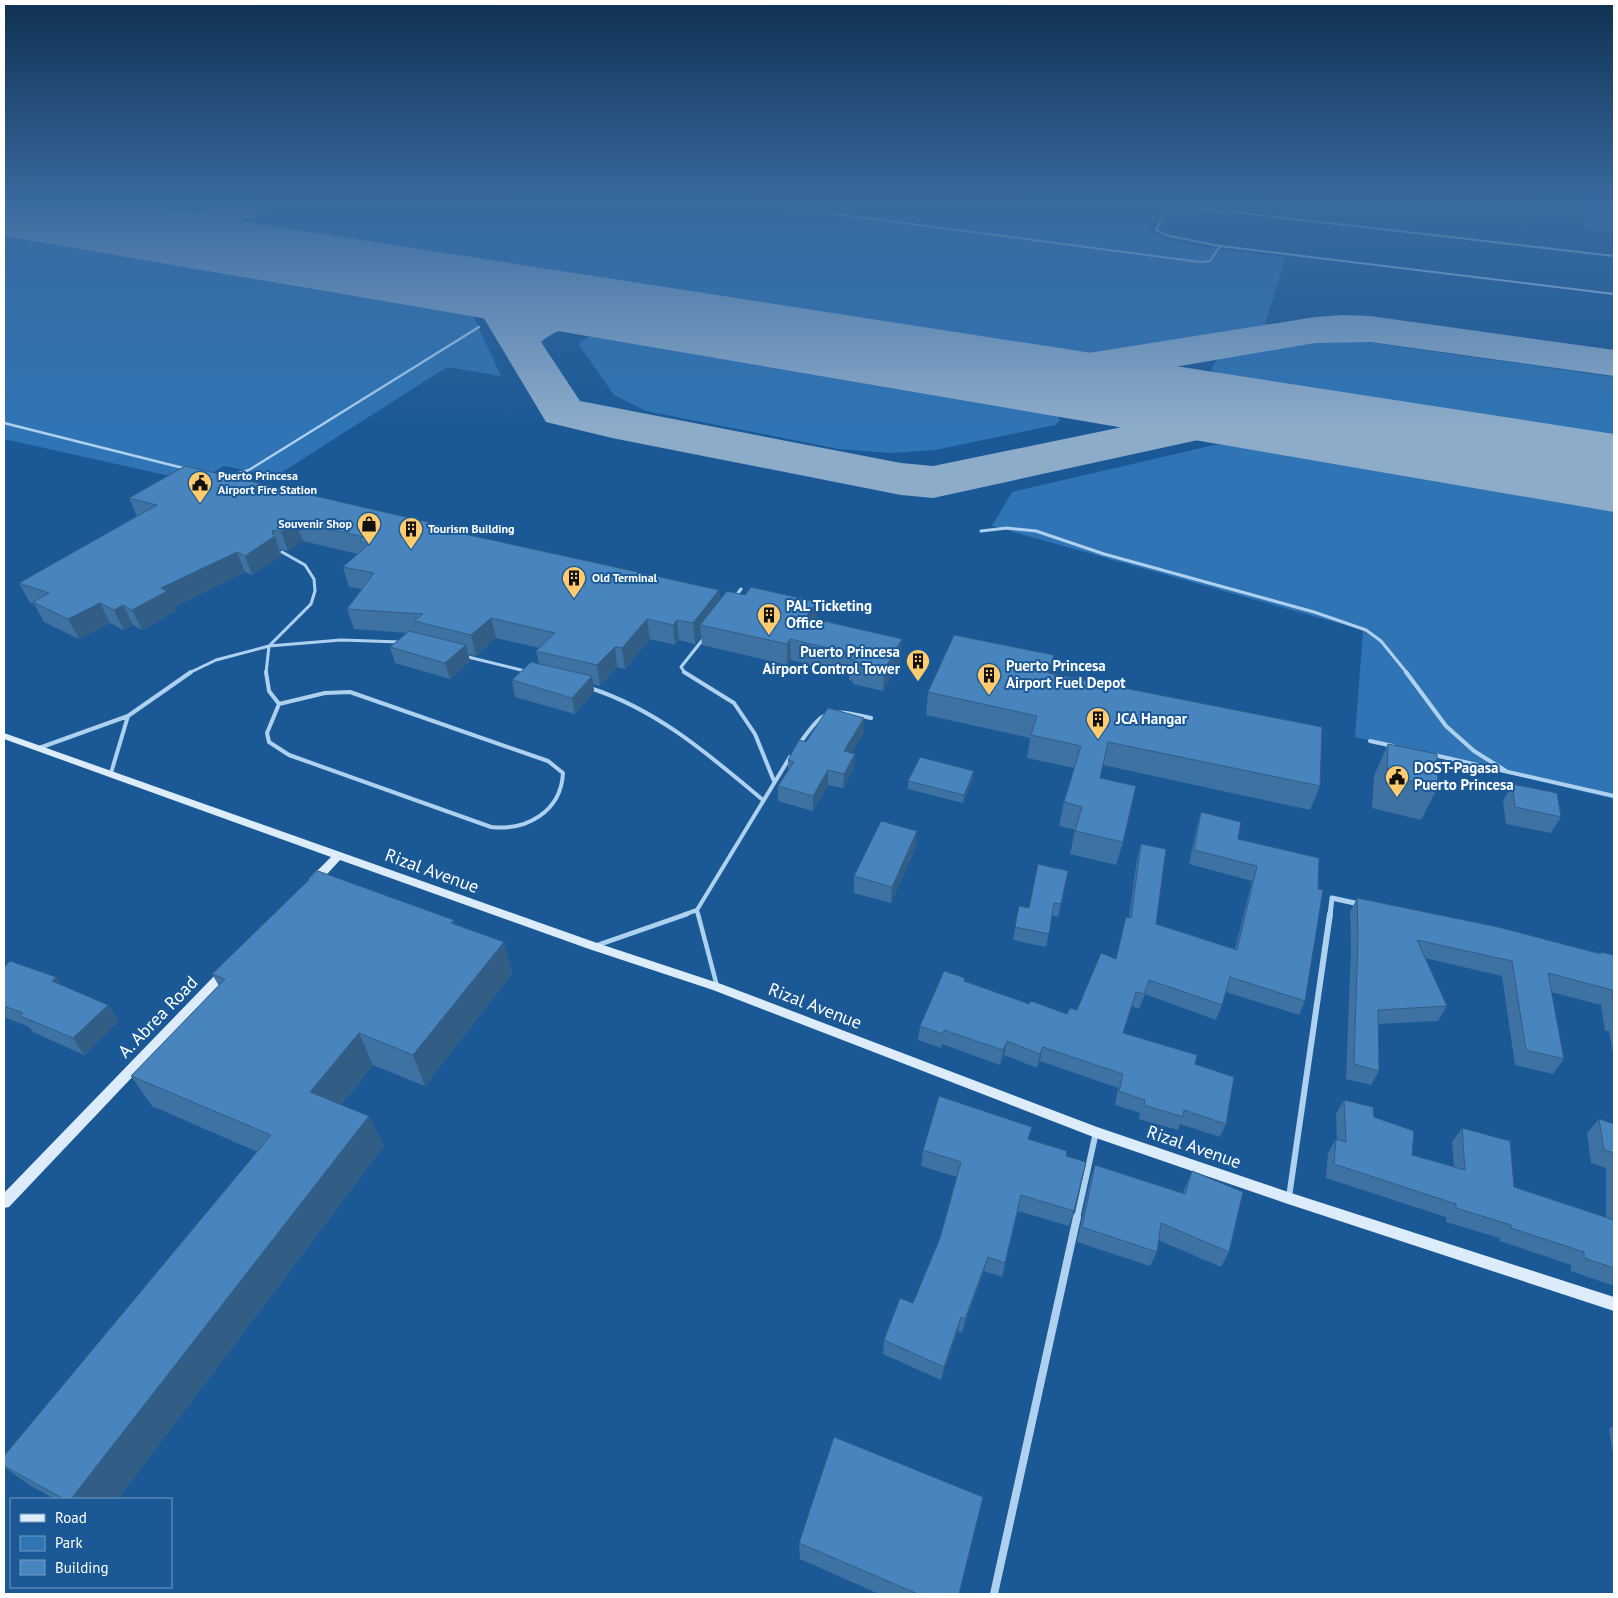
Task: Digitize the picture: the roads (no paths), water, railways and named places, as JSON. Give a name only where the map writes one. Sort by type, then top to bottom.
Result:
[{"type":"street","name":"Rizal Avenue","points":[[4,736],[593,946],[718,987],[1096,1132],[1288,1198],[1614,1304]]},
{"type":"street","points":[[304,891],[338,856]]},
{"type":"street","points":[[1288,1198],[1332,898],[1362,905]]},
{"type":"street","name":"A. Abrea Road","points":[[4,1202],[236,962]]},
{"type":"street","points":[[994,1594],[1096,1132]]},
{"type":"lane","points":[[1479,278],[1614,294]]},
{"type":"lane","points":[[224,477],[249,470],[479,327]]},
{"type":"lane","points":[[4,423],[188,469]]},
{"type":"lane","points":[[981,531],[1007,528],[1036,531],[1104,554],[1314,612],[1361,628],[1381,641],[1394,655],[1446,726],[1474,751],[1506,771]]},
{"type":"lane","points":[[279,704],[271,696],[265,678],[269,646],[311,604],[315,591],[314,579],[305,565],[282,552]]},
{"type":"lane","points":[[730,603],[742,588]]},
{"type":"lane","points":[[708,632],[680,667],[686,674],[734,702],[755,734],[774,781]]},
{"type":"lane","points":[[39,748],[128,716],[193,670],[216,660],[269,646],[341,640],[402,642]]},
{"type":"lane","points":[[460,655],[527,672]]},
{"type":"lane","points":[[585,686],[623,699],[652,715],[763,800]]},
{"type":"lane","points":[[350,692],[548,761],[563,773],[563,784],[547,809],[536,820],[525,826],[510,830],[481,825],[278,750],[269,742],[267,733],[279,704],[325,693],[350,692]]},
{"type":"lane","points":[[593,946],[697,910],[774,781],[821,715],[837,710],[871,718]]},
{"type":"lane","points":[[111,774],[128,716]]},
{"type":"lane","points":[[1370,741],[1399,747]]},
{"type":"lane","points":[[1428,754],[1614,796]]},
{"type":"lane","points":[[697,910],[718,987]]},
{"type":"place","name":"Puerto Princesa Airport Fire Station","points":[[200,504]]},
{"type":"place","name":"Souvenir Shop","points":[[369,545]]},
{"type":"place","name":"Tourism Building","points":[[411,550]]},
{"type":"place","name":"Old Terminal","points":[[574,599]]},
{"type":"place","name":"PAL Ticketing Office","points":[[769,636]]},
{"type":"place","name":"Puerto Princesa Airport Control Tower","points":[[918,682]]},
{"type":"place","name":"Puerto Princesa Airport Fuel Depot","points":[[989,696]]},
{"type":"place","name":"JCA Hangar","points":[[1098,740]]},
{"type":"place","name":"DOST-Pagasa Puerto Princesa","points":[[1397,798]]}]
